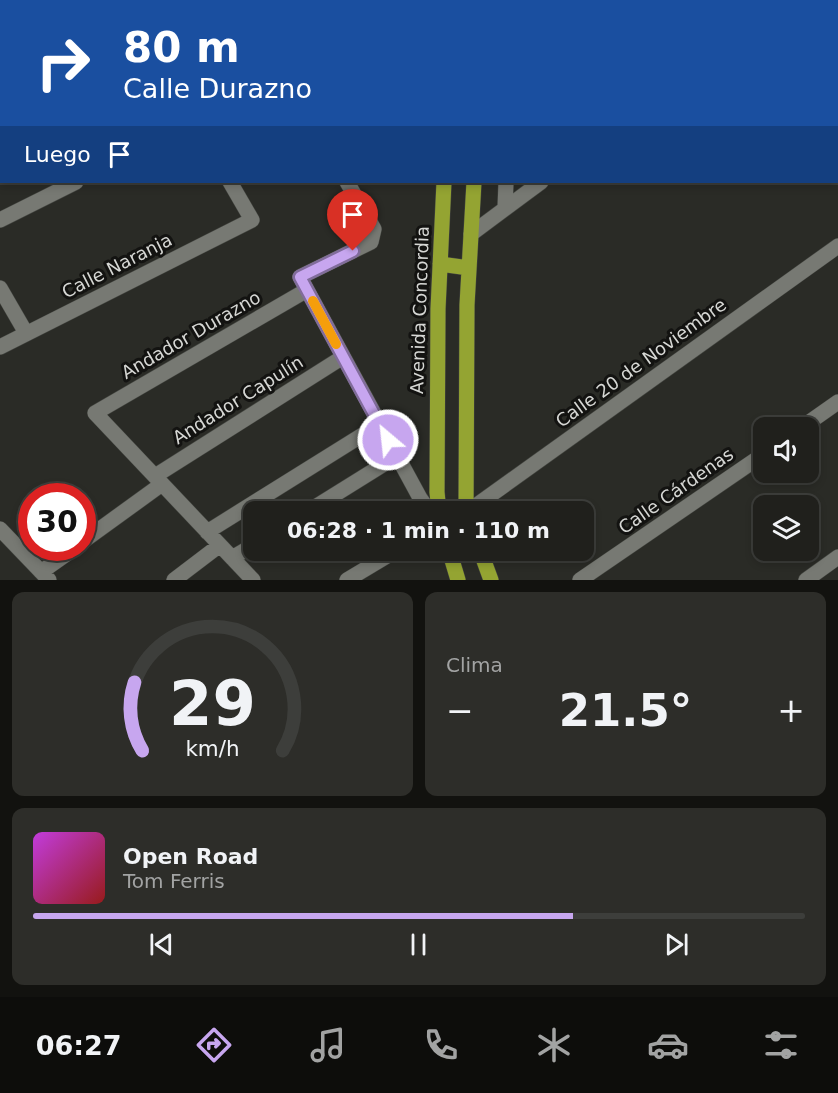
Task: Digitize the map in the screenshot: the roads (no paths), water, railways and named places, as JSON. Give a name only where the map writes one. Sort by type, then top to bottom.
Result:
[{"type":"main road","points":[[466,501],[469,268],[474,183]]},
{"type":"main road","name":"Avenida Concordia","points":[[438,501],[438,309],[442,185]]},
{"type":"main road","points":[[440,264],[469,268]]},
{"type":"main road","points":[[452,561],[458,580]]},
{"type":"main road","points":[[484,561],[491,580]]},
{"type":"street","points":[[0,220],[74,183]]},
{"type":"street","name":"Calle Naranja","points":[[0,347],[252,220],[231,183]]},
{"type":"street","name":"Andador Durazno","points":[[158,480],[95,413],[371,242],[374,229],[348,183]]},
{"type":"street","points":[[505,208],[506,183]]},
{"type":"street","points":[[471,234],[540,183]]},
{"type":"street","name":"Calle 20 de Noviembre","points":[[481,501],[838,246]]},
{"type":"street","points":[[304,284],[422,501]]},
{"type":"street","points":[[0,288],[26,333]]},
{"type":"street","name":"Andador Capulín","points":[[96,531],[158,480],[343,357]]},
{"type":"street","points":[[817,417],[838,402]]},
{"type":"street","points":[[207,532],[380,424]]},
{"type":"street","points":[[325,501],[397,456]]},
{"type":"street","name":"Calle Cárdenas","points":[[580,580],[753,462]]},
{"type":"street","points":[[158,480],[253,580]]},
{"type":"street","points":[[0,529],[45,576],[61,561]]},
{"type":"street","points":[[174,580],[220,545]]},
{"type":"street","points":[[232,558],[243,552]]},
{"type":"street","points":[[806,580],[838,557]]},
{"type":"street","points":[[347,580],[379,561]]}]
